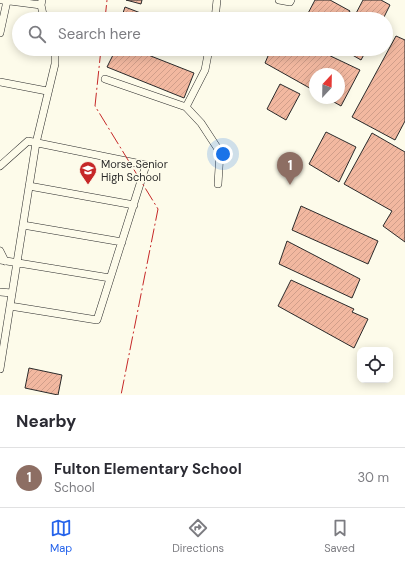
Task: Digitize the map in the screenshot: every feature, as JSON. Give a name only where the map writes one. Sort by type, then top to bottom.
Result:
[{"type":"lane","points":[[216,12],[217,0]]},
{"type":"lane","points":[[279,0],[290,2],[291,0]]},
{"type":"lane","points":[[0,33],[5,1],[41,2],[43,12]]},
{"type":"lane","points":[[0,365],[36,143],[47,91],[55,64],[55,56]]},
{"type":"lane","points":[[186,107],[205,70],[208,56]]},
{"type":"lane","points":[[105,79],[186,107],[201,123],[220,152],[218,184]]},
{"type":"lane","points":[[0,82],[47,91]]},
{"type":"lane","points":[[0,166],[28,141],[146,165],[97,320],[10,306]]},
{"type":"lane","points":[[29,186],[134,205]]},
{"type":"lane","points":[[23,225],[122,242]]},
{"type":"lane","points":[[0,251],[3,260],[110,278]]},
{"type":"lane","points":[[0,292],[12,293]]},
{"type":"building","points":[[126,0],[142,0],[141,4]]},
{"type":"building","points":[[315,0],[330,0],[350,11],[350,12],[309,12]]},
{"type":"building","points":[[363,0],[381,0],[390,5],[386,12],[357,12]]},
{"type":"building","points":[[125,7],[138,12],[123,12]]},
{"type":"building","points":[[396,36],[405,40],[405,121],[395,140],[352,117],[385,56],[393,56],[393,42]]},
{"type":"building","points":[[112,56],[151,56],[194,73],[184,98],[107,67]]},
{"type":"building","points":[[268,56],[331,56],[360,70],[345,98],[345,68],[309,68],[309,88],[265,63]]},
{"type":"building","points":[[354,56],[363,56],[361,60]]},
{"type":"building","points":[[280,84],[300,94],[286,120],[267,109]]},
{"type":"building","points":[[326,132],[356,147],[339,182],[309,164]]},
{"type":"building","points":[[372,133],[405,152],[405,242],[383,226],[392,211],[344,184]]},
{"type":"building","points":[[301,206],[378,241],[368,264],[292,230]]},
{"type":"building","points":[[287,241],[360,279],[352,298],[279,264]]},
{"type":"building","points":[[291,280],[354,309],[352,312],[368,319],[354,348],[278,306]]},
{"type":"building","points":[[29,368],[62,375],[58,395],[25,388]]},
{"type":"power","points":[[106,12],[107,0]]},
{"type":"power","points":[[100,56],[95,106],[158,209],[121,395]]},
{"type":"place","name":"Morse Senior High School","points":[[88,185]]},
{"type":"place","name":"Fulton Elementary School","points":[[290,185]]}]
